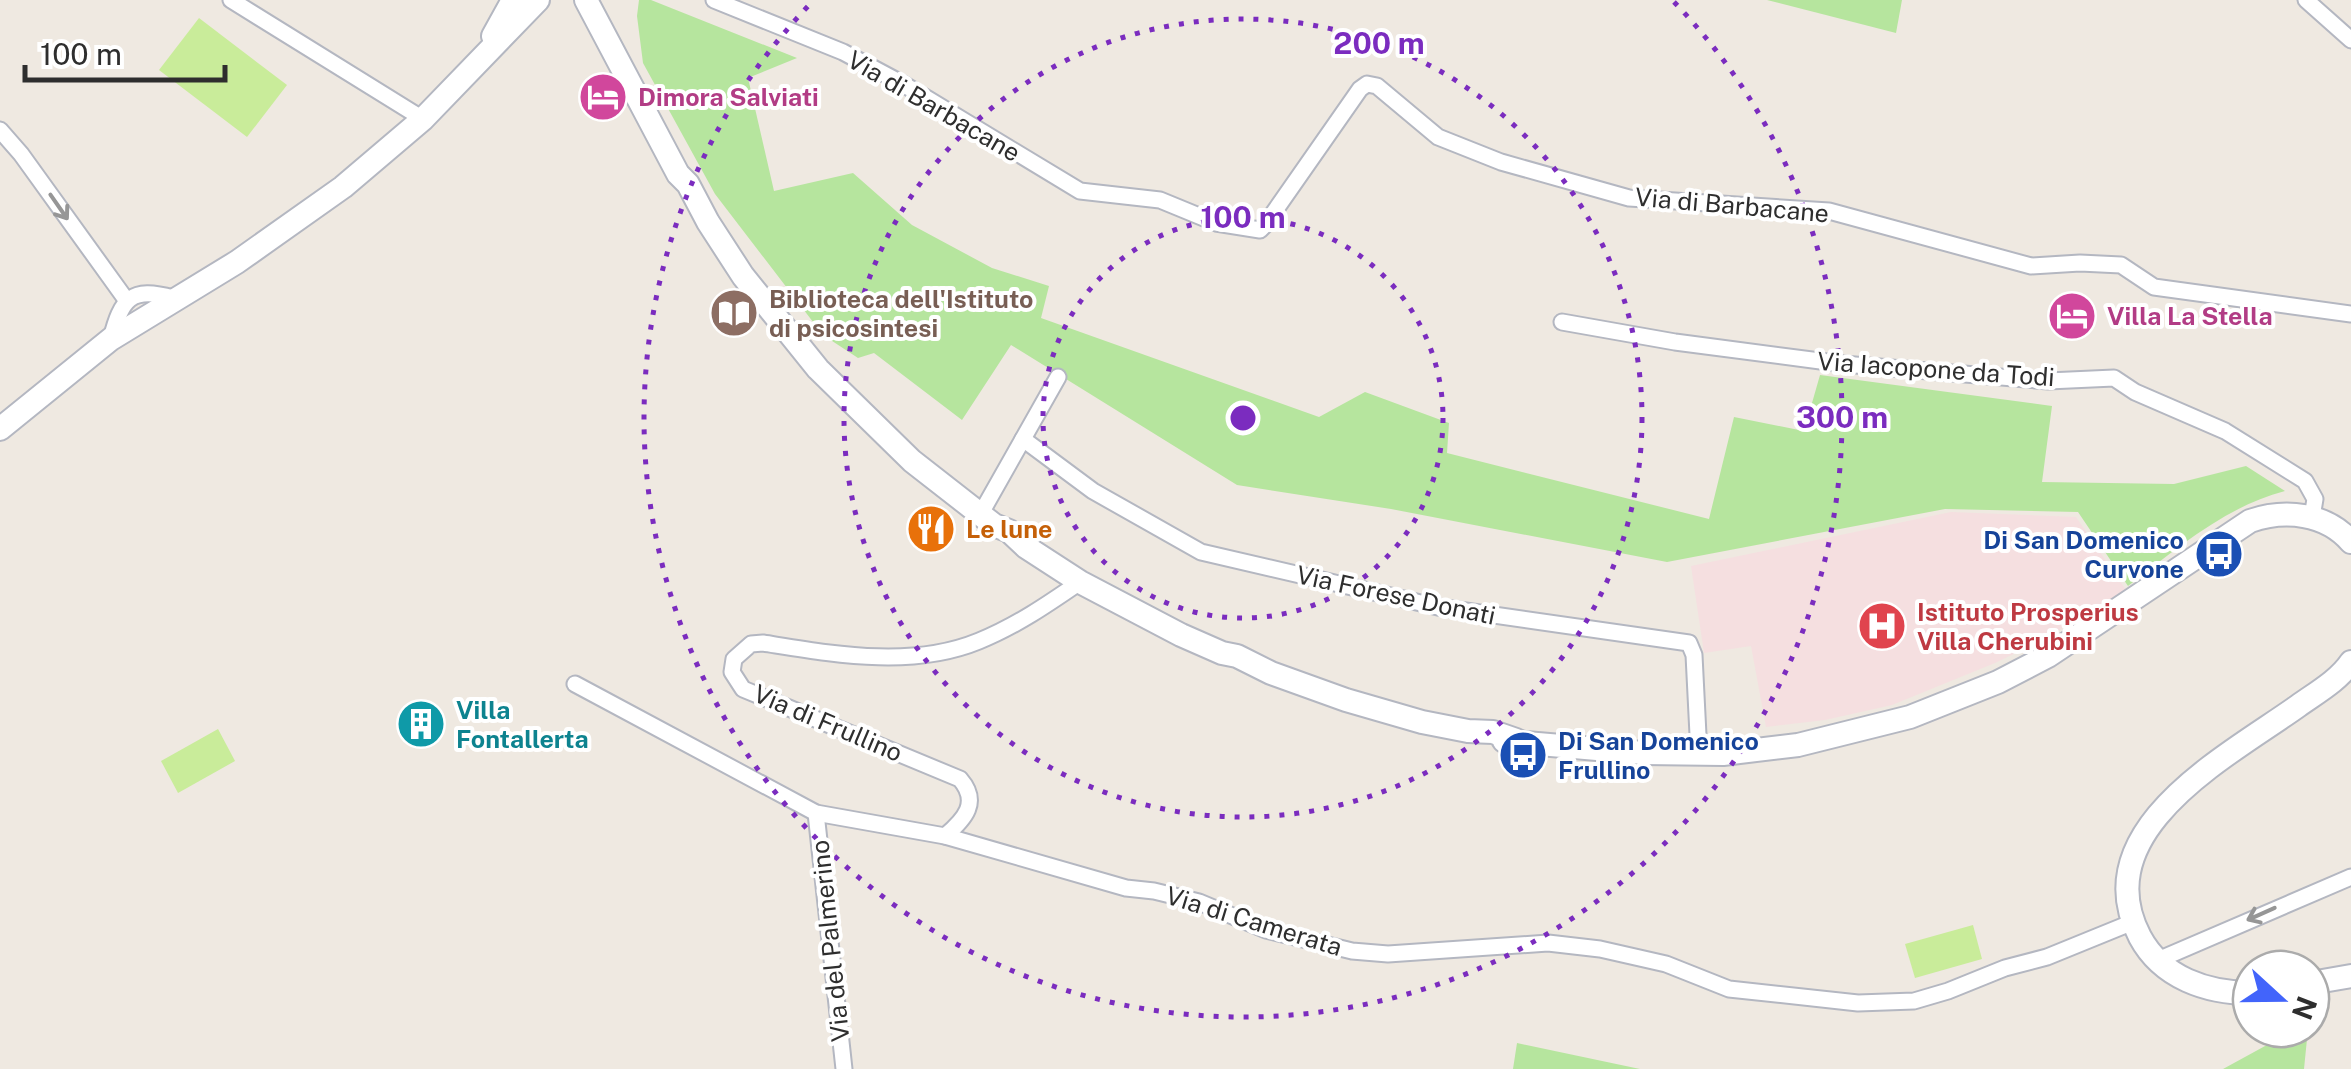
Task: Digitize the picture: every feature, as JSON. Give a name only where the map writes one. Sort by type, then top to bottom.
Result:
[{"type":"main road","points":[[481,56],[512,0]]},
{"type":"main road","points":[[0,428],[112,338],[237,262],[322,203],[422,119],[538,0]]},
{"type":"main road","points":[[586,0],[678,174],[762,302],[827,379],[912,461],[1004,538],[1070,575],[1181,636],[1346,700],[1468,731],[1476,737],[1624,752],[1700,755],[1798,745],[1860,732],[1941,706],[1998,682],[2072,642],[2250,521],[2280,515],[2312,517],[2338,528],[2351,542]]},
{"type":"main road","points":[[595,0],[602,26]]},
{"type":"main road","points":[[2231,991],[2206,989],[2182,978],[2158,960],[2143,942],[2133,922],[2129,891],[2140,841],[2155,815],[2188,785],[2325,687],[2351,662]]},
{"type":"street","points":[[231,0],[422,119]]},
{"type":"street","name":"Via di Barbacane","points":[[714,0],[844,52],[1080,191],[1160,200],[1216,223],[1248,230],[1260,230],[1265,225],[1367,84],[1377,86],[1438,136],[1501,162],[1630,198],[1829,211],[2031,266],[2121,265],[2154,286],[2351,314]]},
{"type":"street","points":[[2306,0],[2351,40]]},
{"type":"street","points":[[0,130],[127,300]]},
{"type":"street","points":[[112,338],[119,310],[127,300],[146,292],[173,298]]},
{"type":"street","name":"Via Iacopone da Todi","points":[[1562,322],[1675,342],[1843,364],[2048,381],[2114,378],[2135,392],[2224,431],[2305,481],[2315,499],[2312,517]]},
{"type":"street","points":[[989,522],[1024,439],[1058,377]]},
{"type":"street","name":"Via Forese Donati","points":[[1024,439],[1093,491],[1201,552],[1438,607],[1689,643],[1694,656],[1700,755]]},
{"type":"street","name":"Via di Frullino","points":[[945,836],[970,807],[970,797],[960,779],[744,689],[732,672],[734,659],[751,644],[763,643],[873,658],[946,650],[978,642],[1046,605],[1057,586],[1070,575]]},
{"type":"street","name":"Via di Camerata","points":[[575,684],[816,813],[945,836],[1126,888],[1199,902],[1266,930],[1352,951],[1388,954],[1548,943],[1600,949],[1666,964],[1729,990],[1858,1003],[1914,1001],[2047,957],[2133,922]]},
{"type":"street","name":"Via del Palmerino","points":[[816,813],[844,1069]]},
{"type":"street","points":[[2158,960],[2351,877]]},
{"type":"shaded area","name":"Istituto Prosperius Villa Cherubini","points":[[1951,512],[2076,517],[2126,590],[2043,640],[1995,663],[1892,705],[1825,720],[1766,727],[1751,646],[1704,653],[1691,566]]},
{"type":"green space","points":[[639,0],[651,0],[797,58],[748,78],[774,191],[853,173],[912,225],[992,268],[1049,286],[1041,318],[1319,417],[1365,392],[1449,423],[1447,453],[1709,519],[1734,417],[1804,431],[1820,375],[2052,406],[2042,482],[2174,484],[2246,466],[2285,491],[2221,518],[2128,586],[2078,512],[1945,509],[1667,562],[1391,509],[1237,485],[1011,345],[962,420],[874,353],[858,358],[823,335],[715,194],[643,63],[637,16]]},
{"type":"green space","points":[[1767,0],[1902,0],[1896,33]]},
{"type":"green space","points":[[199,18],[287,85],[247,137],[159,70]]},
{"type":"green space","points":[[218,729],[235,761],[178,793],[161,761]]},
{"type":"green space","points":[[1973,925],[1982,959],[1915,978],[1905,944]]},
{"type":"green space","points":[[1517,1043],[1640,1069],[1513,1069]]},
{"type":"green space","points":[[2260,1049],[2306,1049],[2304,1069],[2223,1069]]},
{"type":"place","name":"Dimora Salviati","points":[[603,97]]},
{"type":"place","name":"Biblioteca dell'Istituto di psicosintesi","points":[[734,313]]},
{"type":"place","name":"Villa La Stella","points":[[2072,316]]},
{"type":"place","name":"Le lune","points":[[931,529]]},
{"type":"place","name":"Di San Domenico Curvone","points":[[2219,554]]},
{"type":"place","name":"Istituto Prosperius Villa Cherubini","points":[[1882,626]]},
{"type":"place","name":"Villa Fontallerta","points":[[421,724]]},
{"type":"place","name":"Di San Domenico Frullino","points":[[1523,755]]}]
